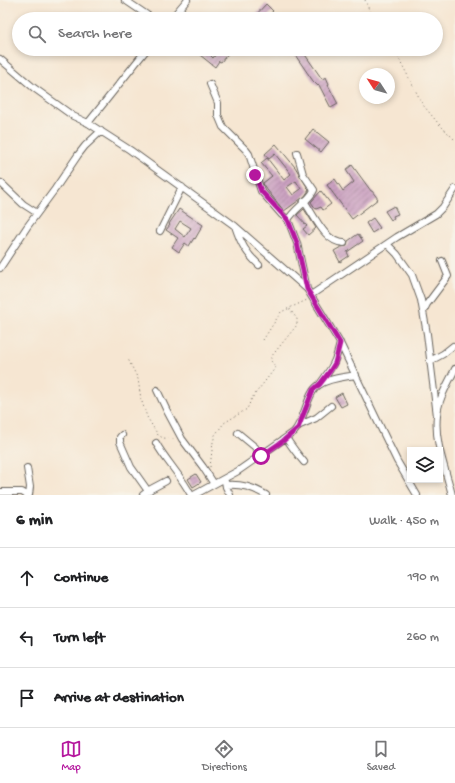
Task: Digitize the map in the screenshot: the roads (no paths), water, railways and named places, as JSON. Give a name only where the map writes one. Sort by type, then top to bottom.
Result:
[{"type":"street","points":[[125,0],[143,12]]},
{"type":"street","points":[[178,12],[187,0]]},
{"type":"street","points":[[88,123],[141,56]]},
{"type":"street","points":[[0,60],[34,88],[73,116],[88,123],[130,150],[235,226],[310,294],[340,343],[397,461],[417,495]]},
{"type":"street","points":[[210,84],[218,103],[218,115],[223,127],[249,154],[261,191],[288,220],[297,243],[310,294]]},
{"type":"street","points":[[0,268],[85,146],[101,131]]},
{"type":"street","points":[[288,220],[295,210],[312,194],[314,190],[302,174],[297,153]]},
{"type":"street","points":[[1,183],[24,204],[37,213]]},
{"type":"street","points":[[160,231],[182,188]]},
{"type":"street","points":[[310,294],[436,214],[443,207],[455,189]]},
{"type":"street","points":[[304,202],[328,236],[335,241],[344,243]]},
{"type":"street","points":[[235,226],[240,243],[250,257],[259,265]]},
{"type":"street","points":[[387,244],[397,254],[412,276],[424,310],[437,416],[437,431],[452,495]]},
{"type":"street","points":[[424,310],[448,276],[442,261]]},
{"type":"street","points":[[194,495],[214,484],[226,481],[294,432],[300,425],[313,390],[320,384],[335,363],[340,343]]},
{"type":"street","points":[[430,361],[443,354],[453,346]]},
{"type":"street","points":[[437,416],[443,393],[455,369]]},
{"type":"street","points":[[320,384],[356,375]]},
{"type":"street","points":[[157,390],[182,439],[214,484]]},
{"type":"street","points":[[300,425],[316,418],[331,406]]},
{"type":"street","points":[[238,433],[255,447],[261,456]]},
{"type":"street","points":[[122,435],[120,437],[120,442],[131,467],[146,493],[166,482]]},
{"type":"street","points":[[286,438],[304,462]]},
{"type":"street","points":[[156,443],[166,461],[185,484],[191,495]]},
{"type":"street","points":[[0,492],[22,492],[28,495],[30,487],[27,468]]},
{"type":"street","points":[[226,481],[230,495]]},
{"type":"street","points":[[226,481],[255,488],[266,495]]}]
